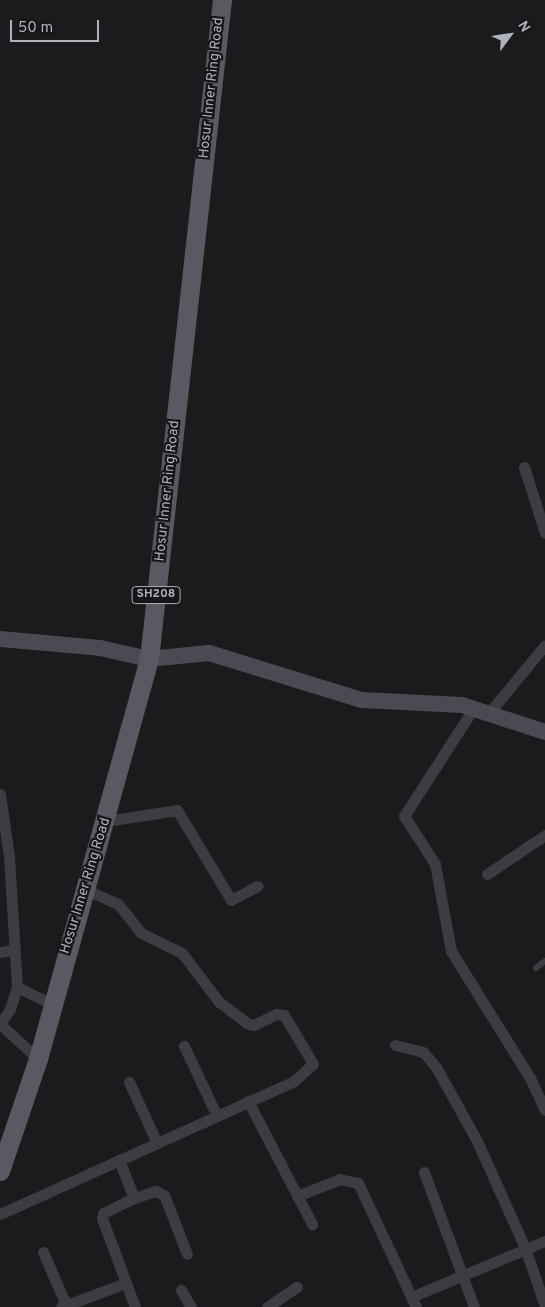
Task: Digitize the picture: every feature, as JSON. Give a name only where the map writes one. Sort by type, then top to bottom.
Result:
[{"type":"main road","name":"Hosur Inner Ring Road","points":[[0,1172],[4,1142],[38,1058],[84,889],[106,821],[149,659],[222,0]]},
{"type":"street","points":[[524,467],[545,533]]},
{"type":"street","points":[[0,639],[100,648],[149,659],[209,653],[362,700],[462,705],[545,732]]},
{"type":"street","points":[[545,645],[480,711],[404,816],[435,864],[451,951],[530,1078],[545,1110]]},
{"type":"street","points":[[0,794],[17,987],[10,1008],[0,1024],[38,1058]]},
{"type":"street","points":[[106,821],[177,810],[231,900],[257,886]]},
{"type":"street","points":[[486,874],[545,835]]},
{"type":"street","points":[[0,1214],[294,1081],[313,1064],[284,1015],[276,1014],[259,1024],[247,1023],[219,1002],[182,953],[141,933],[118,904],[84,889]]},
{"type":"street","points":[[0,952],[14,950]]},
{"type":"street","points":[[17,987],[52,1004]]},
{"type":"street","points":[[395,1045],[423,1052],[436,1067],[478,1141],[525,1248],[545,1306]]},
{"type":"street","points":[[184,1046],[217,1116]]},
{"type":"street","points":[[129,1082],[157,1143]]},
{"type":"street","points":[[248,1101],[312,1224]]},
{"type":"street","points":[[119,1160],[134,1198]]},
{"type":"street","points":[[424,1172],[464,1274],[474,1307]]},
{"type":"street","points":[[297,1196],[332,1181],[358,1183],[413,1302],[464,1274],[545,1241]]},
{"type":"street","points":[[135,1307],[101,1216],[134,1198],[156,1190],[164,1195],[187,1254]]},
{"type":"street","points":[[43,1252],[64,1306],[126,1283]]},
{"type":"street","points":[[267,1307],[297,1287]]},
{"type":"street","points":[[181,1290],[190,1307]]},
{"type":"lane","points":[[536,968],[545,961]]}]
